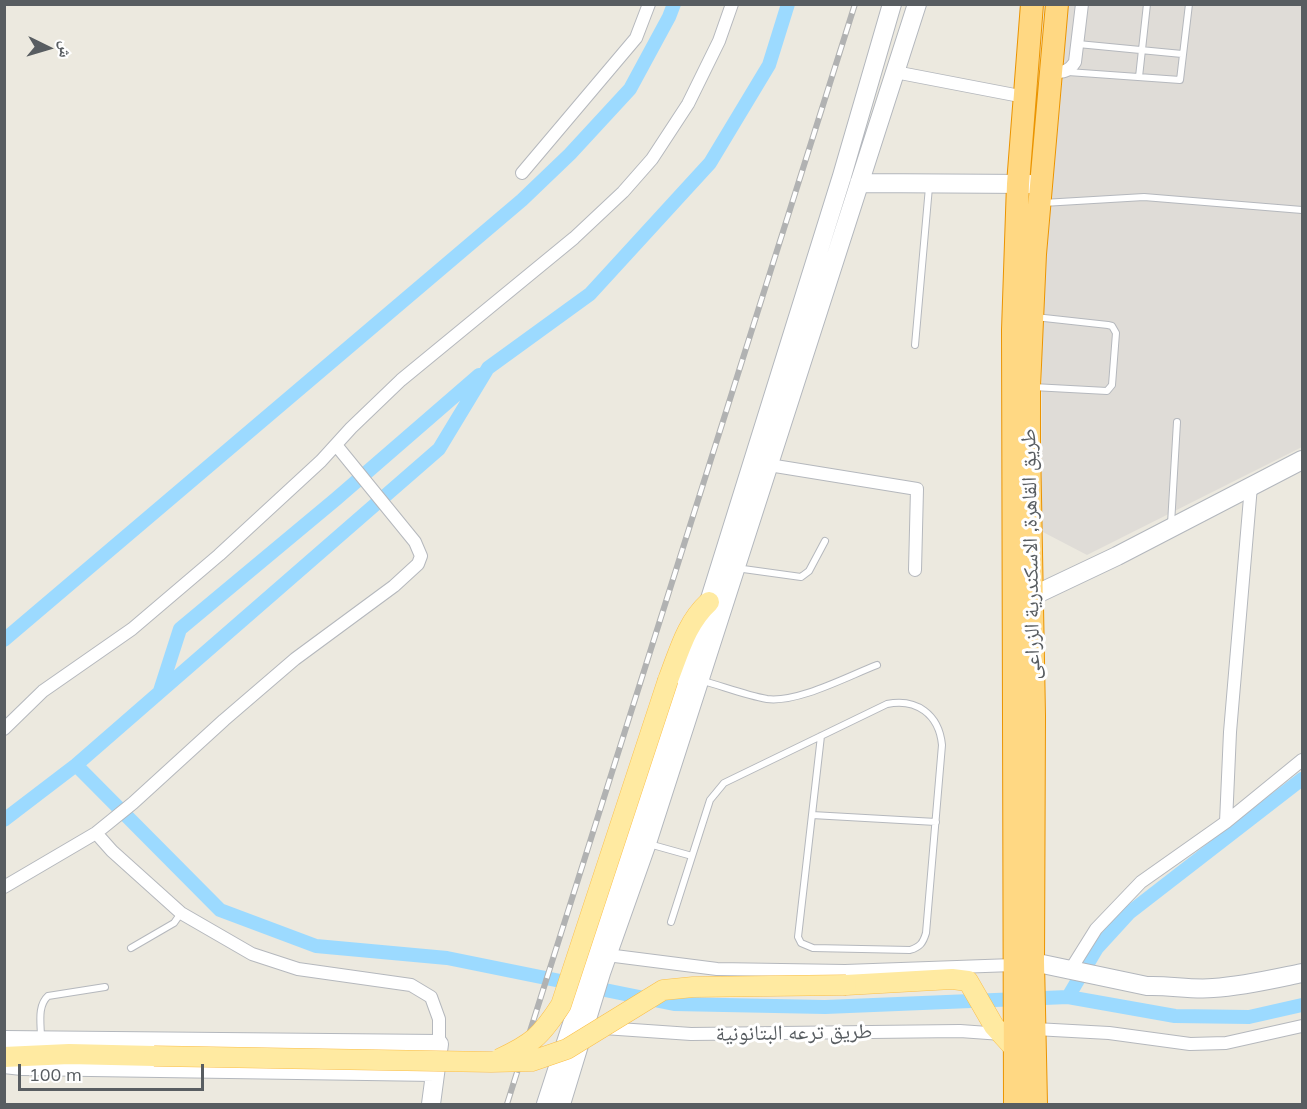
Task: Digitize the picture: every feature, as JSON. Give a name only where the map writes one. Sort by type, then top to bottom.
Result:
[{"type":"highway","name":"طريق القاهرة, الاسكندرية الزراعى","points":[[1023,601],[1032,316],[1032,190],[1025,97],[1032,4]]},
{"type":"highway","name":"طريق القاهرة, الاسكندرية الزراعى","points":[[1015,1104],[1016,1029],[1024,969],[1035,716],[1023,601],[1013,340],[1032,190],[1057,72],[1057,4]]},
{"type":"highway","name":"طريق القاهرة, الاسكندرية الزراعى","points":[[1016,1029],[1036,1104]]},
{"type":"main road","points":[[599,966],[709,602],[842,176],[892,4]]},
{"type":"main road","points":[[546,1104],[647,843],[917,4]]},
{"type":"main road","points":[[859,183],[929,183],[1032,190]]},
{"type":"main road","points":[[1023,601],[1117,556],[1302,460]]},
{"type":"main road","points":[[491,1062],[523,1048],[546,1029],[561,1005],[668,680],[687,630],[709,602]]},
{"type":"main road","points":[[1024,969],[1076,970],[1147,986],[1198,988],[1238,985],[1302,973]]},
{"type":"main road","points":[[4,1057],[69,1054],[532,1061],[567,1049],[663,990],[693,987],[846,985],[952,979],[968,981],[1016,1029]]},
{"type":"main road","points":[[561,1104],[585,1027],[586,1003]]},
{"type":"main road","points":[[4,1040],[439,1044],[431,1104]]},
{"type":"main road","points":[[4,1046],[69,1054]]},
{"type":"main road","points":[[4,1064],[435,1072]]},
{"type":"street","points":[[522,173],[636,38],[649,4]]},
{"type":"street","points":[[4,729],[43,691],[96,656],[173,595],[321,461],[351,428],[401,380],[574,238],[623,192],[652,159],[688,104],[719,41],[732,4]]},
{"type":"street","points":[[1057,72],[1071,68],[1075,62],[1082,4]]},
{"type":"street","points":[[895,72],[1025,97]]},
{"type":"street","points":[[4,887],[96,833],[295,659],[394,586],[414,568],[421,556],[415,542],[336,445]]},
{"type":"street","points":[[769,465],[917,489],[915,570]]},
{"type":"street","points":[[1226,822],[1230,732],[1251,486]]},
{"type":"street","points":[[1076,970],[1096,929],[1141,882],[1226,822],[1302,760]]},
{"type":"street","points":[[96,833],[112,851],[181,913],[252,954],[297,969],[411,985],[430,997],[439,1019],[439,1044]]},
{"type":"street","points":[[599,966],[900,970],[966,966],[1024,969]]},
{"type":"street","name":"طريق ترعه البتانونية","points":[[585,1027],[691,1034],[1016,1029],[1109,1033],[1190,1044],[1227,1043],[1302,1026]]},
{"type":"lane","points":[[1139,77],[1147,4]]},
{"type":"lane","points":[[1057,72],[1180,80],[1189,4]]},
{"type":"lane","points":[[1078,44],[1182,54]]},
{"type":"lane","points":[[915,345],[929,183]]},
{"type":"lane","points":[[1032,190],[1302,210]]},
{"type":"lane","points":[[1029,387],[1107,392],[1112,385],[1116,333],[1112,326],[1108,325],[1032,316]]},
{"type":"lane","points":[[1171,528],[1177,422]]},
{"type":"lane","points":[[736,568],[801,577],[809,570],[825,541]]},
{"type":"lane","points":[[700,680],[768,699],[781,699],[806,693],[877,665]]},
{"type":"lane","points":[[671,922],[710,800],[724,783],[887,704],[898,702],[920,707],[929,714],[941,733],[936,822],[924,941],[918,947],[910,950],[813,948],[801,943],[798,937],[821,736]]},
{"type":"lane","points":[[812,815],[936,822]]},
{"type":"lane","points":[[647,843],[692,856]]},
{"type":"lane","points":[[131,948],[174,922],[181,913]]},
{"type":"lane","points":[[41,1039],[41,1008],[48,996],[105,987]]},
{"type":"shaded area","points":[[1063,5],[1302,5],[1302,447],[1087,555],[1041,531],[1043,216]]},
{"type":"waterway","points":[[4,640],[522,200],[570,154],[630,89],[674,4]]},
{"type":"waterway","points":[[4,820],[76,765],[439,449],[488,368],[590,294],[710,163],[769,65],[788,4]]},
{"type":"waterway","points":[[160,691],[180,629],[336,499],[479,375]]},
{"type":"waterway","points":[[76,765],[220,910],[316,946],[447,958],[674,1004],[825,1007],[1068,997],[1175,1016],[1249,1017],[1302,1005]]},
{"type":"waterway","points":[[1068,997],[1097,948],[1129,913],[1302,779]]},
{"type":"railway","points":[[507,1104],[855,4]]}]
